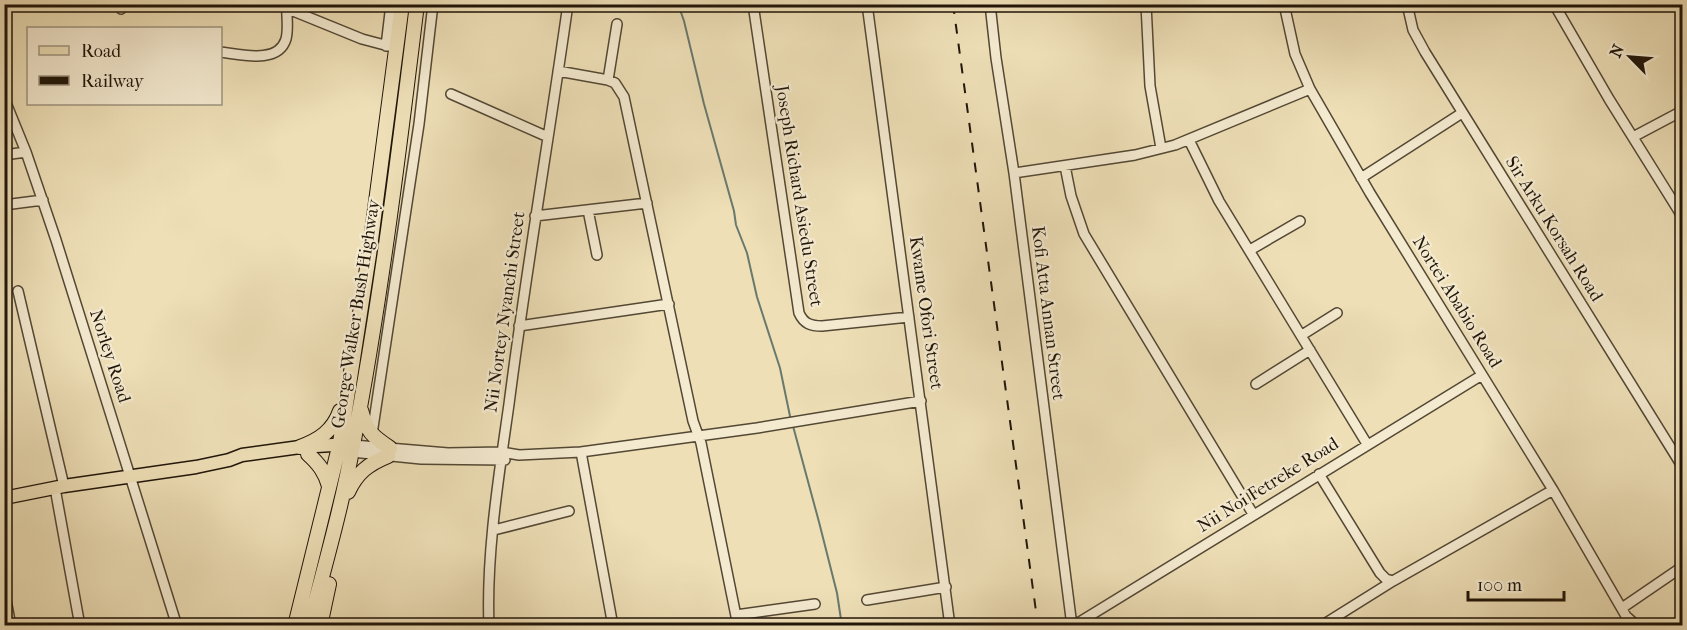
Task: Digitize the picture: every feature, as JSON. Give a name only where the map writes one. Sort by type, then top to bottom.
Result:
[{"type":"highway","points":[[391,47],[402,4]]},
{"type":"highway","name":"George Walker Bush Highway","points":[[295,626],[329,486],[346,448],[360,406],[387,238],[417,4]]},
{"type":"highway","name":"George Walker Bush Highway","points":[[309,626],[339,513],[346,448],[348,393],[354,356],[353,302],[368,209],[380,170],[391,47]]},
{"type":"highway","points":[[329,486],[326,474],[304,450],[321,438],[337,420],[348,393]]},
{"type":"highway","points":[[339,513],[353,481],[363,469],[389,452],[365,427],[360,406]]},
{"type":"highway","points":[[320,626],[329,585],[331,541]]},
{"type":"main road","points":[[4,498],[229,460],[242,455],[346,448]]},
{"type":"street","points":[[276,4],[391,47],[391,4]]},
{"type":"street","points":[[372,436],[419,124],[433,4]]},
{"type":"street","name":"Nii Nortey Nyanchi Street","points":[[489,626],[494,530],[502,456],[534,216],[568,4]]},
{"type":"street","name":"Joseph Richard Asiedu Street","points":[[753,4],[799,313],[803,321],[814,326],[909,317]]},
{"type":"street","name":"Kwame Ofori Street","points":[[867,4],[950,626]]},
{"type":"street","name":"Kofi Atta Annan Street","points":[[990,4],[1014,172],[1072,626]]},
{"type":"street","points":[[1146,4],[1150,86],[1161,148]]},
{"type":"street","name":"Nortei Ababio Road","points":[[1284,4],[1295,54],[1310,89],[1361,178],[1553,490],[1626,616],[1637,626]]},
{"type":"street","name":"Sir Arku Korsah Road","points":[[1407,4],[1408,14],[1418,40],[1683,466]]},
{"type":"street","points":[[1554,4],[1572,39],[1683,216]]},
{"type":"street","points":[[222,52],[263,56],[272,54],[286,40],[287,7]]},
{"type":"street","points":[[608,80],[618,24]]},
{"type":"street","points":[[558,71],[608,80],[615,83],[624,97],[738,626]]},
{"type":"street","points":[[1014,172],[1135,155],[1161,148],[1189,140],[1310,89]]},
{"type":"street","points":[[451,94],[548,137]]},
{"type":"street","name":"Norley Road","points":[[4,98],[43,200],[177,626]]},
{"type":"street","points":[[1633,137],[1683,111]]},
{"type":"street","points":[[1361,178],[1462,113]]},
{"type":"street","points":[[1189,140],[1210,184],[1367,444]]},
{"type":"street","points":[[4,155],[26,153]]},
{"type":"street","points":[[1065,166],[1071,196],[1084,234],[1253,514]]},
{"type":"street","points":[[4,205],[43,200]]},
{"type":"street","points":[[534,216],[647,203]]},
{"type":"street","points":[[588,210],[597,255]]},
{"type":"street","points":[[1250,250],[1300,221]]},
{"type":"street","points":[[18,291],[59,487],[80,626]]},
{"type":"street","points":[[519,326],[669,304]]},
{"type":"street","points":[[1302,335],[1337,313]]},
{"type":"street","points":[[1256,384],[1310,350]]},
{"type":"street","name":"Nii Noi Fetreke Road","points":[[1072,626],[1482,375]]},
{"type":"street","points":[[346,448],[502,456],[581,452],[794,422],[921,401]]},
{"type":"street","points":[[581,452],[613,626]]},
{"type":"street","points":[[1318,474],[1380,573],[1386,579],[1394,581]]},
{"type":"street","points":[[1321,626],[1394,581],[1553,490]]},
{"type":"street","points":[[494,530],[568,511]]},
{"type":"street","points":[[1622,608],[1639,599],[1683,567]]},
{"type":"street","points":[[867,600],[946,587]]},
{"type":"street","points":[[4,590],[11,626]]},
{"type":"street","points":[[736,615],[815,603]]},
{"type":"waterway","points":[[678,4],[736,225],[747,253],[757,297],[780,368],[791,421]]},
{"type":"waterway","points":[[793,426],[837,593],[842,626]]},
{"type":"railway","points":[[953,4],[1038,626]]}]
